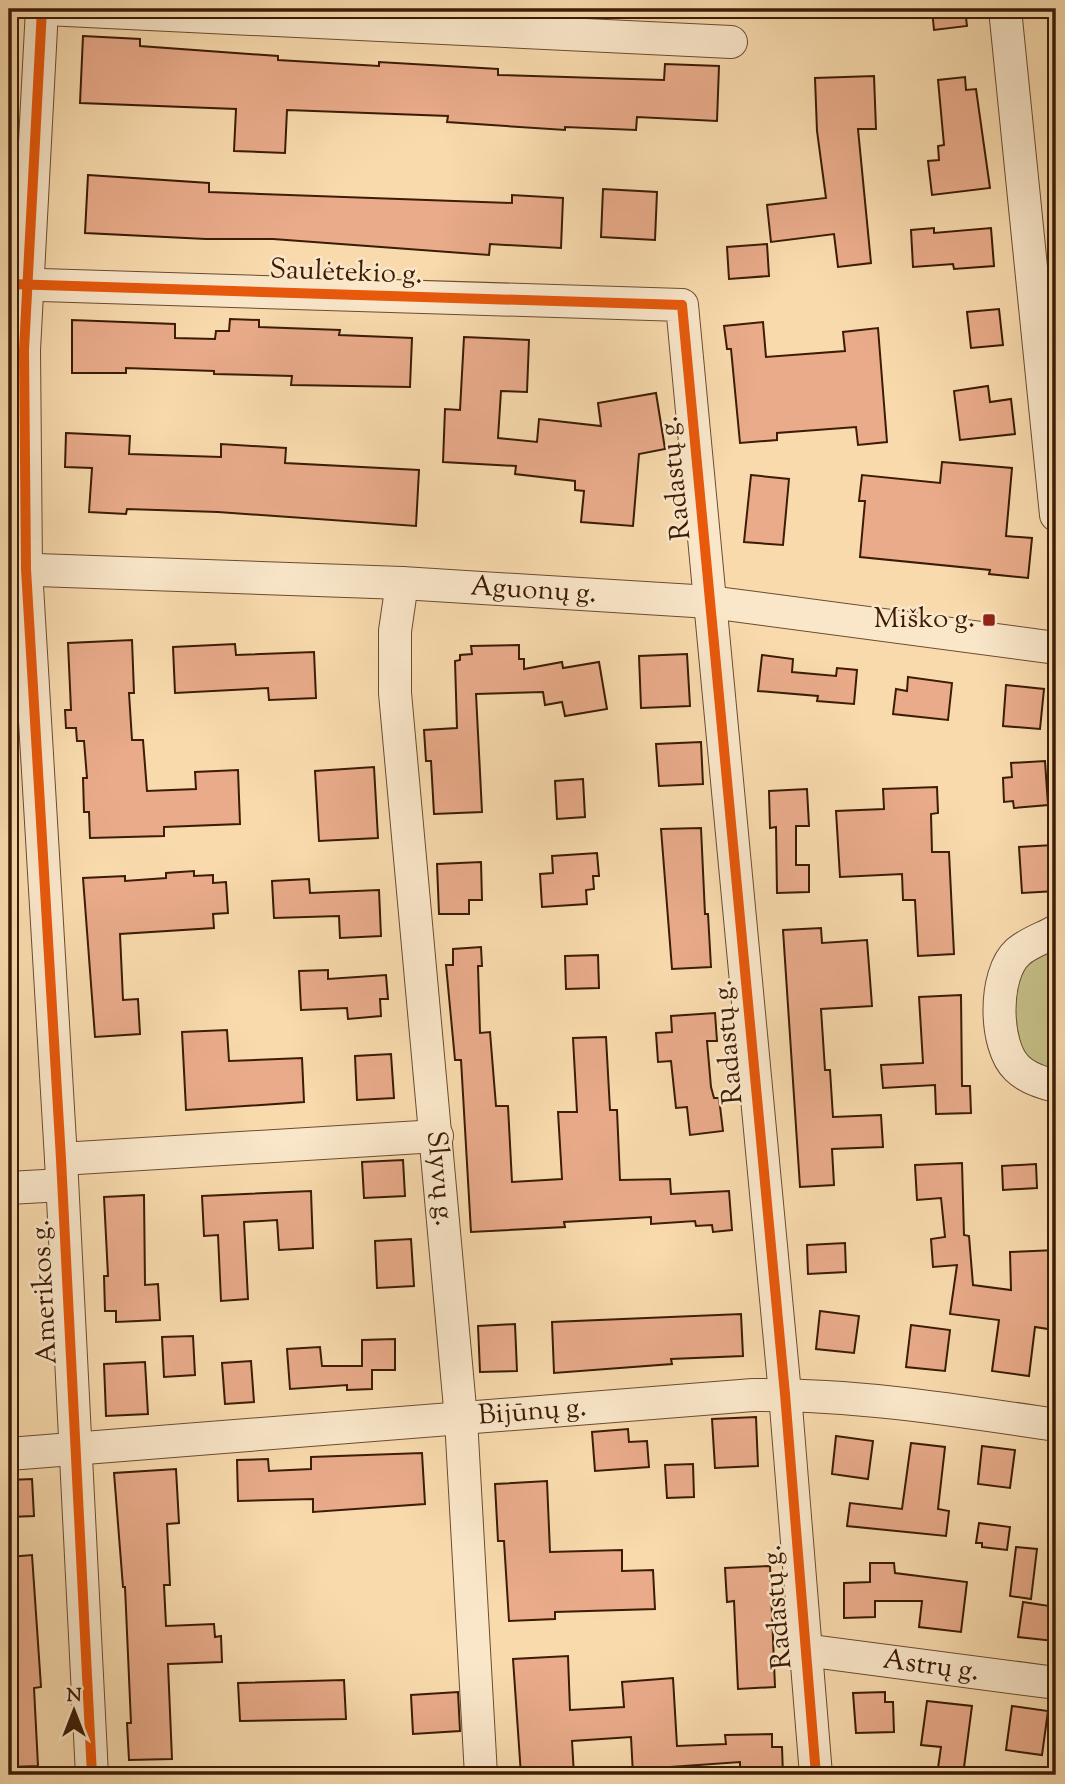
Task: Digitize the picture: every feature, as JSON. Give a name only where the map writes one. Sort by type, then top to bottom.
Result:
[{"type":"street","points":[[44,9],[731,42]]},
{"type":"street","name":"Amerikos g.","points":[[44,9],[18,284],[17,569],[61,1172],[92,1775]]},
{"type":"street","points":[[1005,9],[1056,515]]},
{"type":"street","name":"Saulėtekio g.","points":[[18,284],[682,305]]},
{"type":"street","name":"Radastų g.","points":[[682,305],[785,1394],[816,1775]]},
{"type":"street","name":"Aguonų g.","points":[[17,569],[401,583],[710,602],[1056,648]]},
{"type":"street","name":"Slyvų g.","points":[[401,583],[396,631],[395,693],[461,1419],[481,1775]]},
{"type":"street","points":[[1056,931],[1018,952],[1006,967],[1000,989],[1005,1045],[1016,1068],[1040,1082],[1056,1086]]},
{"type":"street","points":[[9,1188],[61,1172],[437,1136]]},
{"type":"street","name":"Bijūnų g.","points":[[9,1454],[76,1451],[785,1394],[875,1399],[1056,1425]]},
{"type":"street","name":"Astrų g.","points":[[804,1650],[1056,1683]]},
{"type":"shaded area","points":[[1056,939],[1056,1075],[1022,1055],[1012,1017],[1018,967]]},
{"type":"building","points":[[932,9],[965,9],[967,26],[934,30]]},
{"type":"building","points":[[83,36],[140,39],[140,46],[278,56],[278,60],[379,66],[379,62],[498,69],[498,75],[664,80],[665,64],[719,66],[717,121],[637,117],[636,130],[565,127],[565,130],[447,122],[448,116],[287,110],[285,153],[234,151],[236,109],[80,103]]},
{"type":"building","points":[[874,76],[876,129],[858,129],[871,263],[838,267],[834,234],[771,242],[767,205],[826,198],[817,131],[815,78]]},
{"type":"building","points":[[965,77],[966,90],[976,89],[990,188],[932,195],[928,161],[939,160],[938,146],[944,145],[938,80]]},
{"type":"building","points":[[88,175],[209,183],[209,192],[512,203],[512,195],[563,198],[561,248],[490,244],[489,255],[273,239],[206,239],[85,233]]},
{"type":"building","points":[[603,189],[657,192],[655,240],[601,237]]},
{"type":"building","points":[[934,228],[934,233],[991,228],[994,266],[954,269],[953,264],[913,267],[911,230]]},
{"type":"building","points":[[767,244],[769,276],[729,279],[727,247]]},
{"type":"building","points":[[999,309],[1003,345],[971,348],[967,312]]},
{"type":"building","points":[[230,319],[259,320],[259,327],[340,330],[339,335],[412,338],[410,387],[291,385],[292,376],[214,374],[214,371],[126,368],[126,373],[72,373],[72,320],[175,324],[175,338],[215,339],[216,331],[229,331]]},
{"type":"building","points":[[763,322],[766,357],[845,351],[843,332],[878,328],[887,442],[858,445],[856,427],[777,433],[777,440],[740,443],[731,349],[727,349],[724,326]]},
{"type":"building","points":[[464,337],[529,340],[527,392],[501,391],[498,438],[537,442],[539,419],[601,426],[598,403],[656,393],[665,449],[639,454],[633,526],[581,522],[584,491],[575,490],[575,481],[515,474],[516,466],[443,462],[445,409],[460,410]]},
{"type":"building","points":[[988,386],[990,402],[1011,399],[1015,434],[960,440],[954,391]]},
{"type":"building","points":[[66,433],[130,436],[129,454],[221,457],[221,444],[286,448],[285,463],[419,470],[416,526],[218,512],[127,509],[126,514],[89,512],[92,468],[65,467]]},
{"type":"building","points":[[942,462],[1012,468],[1006,536],[1032,538],[1028,578],[989,574],[990,570],[860,557],[865,501],[859,501],[862,475],[940,483]]},
{"type":"building","points":[[751,475],[789,479],[783,545],[744,542]]},
{"type":"building","points":[[132,640],[134,693],[129,693],[132,740],[143,740],[147,791],[196,789],[195,772],[238,770],[240,824],[164,827],[164,836],[90,838],[89,812],[84,812],[83,778],[87,778],[84,741],[77,741],[76,728],[66,728],[65,710],[71,710],[68,643]]},
{"type":"building","points":[[235,644],[236,655],[314,652],[316,698],[269,700],[268,688],[175,693],[173,647]]},
{"type":"building","points":[[519,645],[519,659],[524,659],[524,669],[562,662],[563,668],[599,662],[607,709],[565,716],[562,702],[545,705],[543,692],[476,694],[482,812],[434,814],[431,761],[426,761],[424,730],[457,728],[455,661],[460,660],[460,655],[472,654],[471,646]]},
{"type":"building","points":[[687,654],[690,706],[641,708],[639,656]]},
{"type":"building","points":[[762,655],[793,659],[792,672],[836,676],[837,668],[857,670],[854,704],[817,701],[818,696],[758,691]]},
{"type":"building","points":[[908,677],[952,683],[948,720],[893,714],[896,689],[907,691]]},
{"type":"building","points":[[1006,685],[1044,689],[1040,729],[1003,726]]},
{"type":"building","points":[[701,742],[703,784],[659,786],[656,744]]},
{"type":"building","points":[[1045,761],[1048,805],[1014,808],[1013,801],[1004,802],[1003,778],[1012,777],[1011,763]]},
{"type":"building","points":[[374,767],[378,838],[319,841],[315,771]]},
{"type":"building","points":[[583,779],[585,817],[557,819],[555,781]]},
{"type":"building","points":[[937,787],[938,813],[931,814],[932,852],[949,852],[954,954],[918,956],[915,900],[903,900],[902,874],[840,877],[836,811],[884,809],[883,789]]},
{"type":"building","points":[[807,789],[809,826],[796,826],[796,865],[809,865],[809,892],[777,893],[776,827],[770,828],[769,791]]},
{"type":"building","points":[[701,828],[705,914],[708,914],[711,967],[672,969],[661,829]]},
{"type":"building","points":[[1053,845],[1056,891],[1022,893],[1019,847]]},
{"type":"building","points":[[597,853],[599,876],[593,876],[594,889],[586,890],[587,904],[542,907],[540,874],[553,873],[552,856]]},
{"type":"building","points":[[481,862],[482,900],[469,900],[469,914],[439,914],[437,864]]},
{"type":"building","points":[[194,871],[194,876],[213,875],[213,883],[226,882],[228,913],[213,914],[214,928],[120,934],[123,1000],[138,999],[140,1034],[95,1037],[83,878],[125,876],[125,881],[166,878],[166,873]]},
{"type":"building","points":[[309,879],[310,893],[379,890],[381,936],[340,938],[339,916],[274,918],[272,881]]},
{"type":"building","points":[[821,928],[822,943],[867,940],[872,1006],[821,1009],[825,1070],[830,1070],[833,1117],[881,1115],[883,1147],[832,1149],[834,1185],[800,1187],[783,930]]},
{"type":"building","points":[[481,947],[482,966],[478,966],[480,1033],[490,1032],[496,1106],[508,1106],[512,1182],[562,1179],[558,1112],[577,1112],[573,1038],[606,1037],[610,1110],[617,1110],[620,1180],[670,1179],[671,1194],[729,1191],[732,1230],[713,1232],[712,1225],[696,1226],[695,1221],[651,1224],[651,1217],[564,1222],[565,1227],[471,1232],[461,1060],[455,1060],[446,965],[453,965],[453,949]]},
{"type":"building","points":[[598,955],[599,988],[566,989],[565,956]]},
{"type":"building","points":[[328,970],[328,979],[386,975],[388,999],[380,999],[381,1016],[348,1019],[347,1008],[301,1010],[299,971]]},
{"type":"building","points":[[961,995],[962,1086],[970,1086],[971,1113],[936,1114],[935,1085],[883,1088],[881,1065],[923,1063],[919,997]]},
{"type":"building","points":[[715,1013],[717,1041],[707,1041],[711,1087],[714,1098],[719,1098],[723,1131],[690,1135],[687,1107],[676,1108],[671,1061],[658,1062],[656,1033],[672,1032],[671,1016]]},
{"type":"building","points":[[227,1030],[229,1061],[302,1058],[304,1102],[186,1110],[182,1032]]},
{"type":"building","points":[[391,1054],[394,1098],[357,1100],[355,1056]]},
{"type":"building","points":[[403,1160],[405,1196],[364,1198],[362,1162]]},
{"type":"building","points":[[962,1163],[964,1235],[969,1236],[973,1285],[1011,1290],[1010,1252],[1056,1250],[1048,1329],[1035,1327],[1029,1376],[992,1371],[999,1320],[950,1314],[957,1265],[933,1267],[931,1239],[945,1237],[941,1198],[917,1200],[915,1165]]},
{"type":"building","points":[[1036,1164],[1037,1188],[1003,1190],[1002,1166]]},
{"type":"building","points":[[311,1191],[313,1248],[279,1250],[277,1220],[244,1222],[248,1299],[221,1301],[218,1235],[204,1236],[202,1196]]},
{"type":"building","points":[[144,1195],[145,1285],[158,1284],[160,1320],[116,1322],[116,1311],[105,1311],[104,1276],[108,1276],[104,1197]]},
{"type":"building","points":[[411,1239],[414,1286],[377,1288],[375,1241]]},
{"type":"building","points":[[845,1243],[846,1272],[808,1274],[807,1245]]},
{"type":"building","points":[[820,1311],[859,1316],[854,1353],[816,1349]]},
{"type":"building","points":[[741,1314],[743,1356],[671,1359],[672,1364],[554,1373],[552,1322]]},
{"type":"building","points":[[515,1324],[517,1371],[480,1372],[478,1326]]},
{"type":"building","points":[[911,1325],[950,1330],[945,1371],[906,1367]]},
{"type":"building","points":[[193,1336],[195,1375],[164,1377],[162,1337]]},
{"type":"building","points":[[395,1339],[395,1370],[372,1370],[372,1389],[347,1390],[347,1385],[290,1389],[287,1349],[320,1347],[322,1366],[362,1366],[362,1340]]},
{"type":"building","points":[[251,1361],[254,1402],[225,1404],[222,1363]]},
{"type":"building","points":[[145,1362],[148,1414],[106,1416],[104,1364]]},
{"type":"building","points":[[756,1417],[758,1466],[715,1468],[712,1419]]},
{"type":"building","points":[[628,1429],[629,1442],[647,1441],[649,1467],[595,1471],[592,1432]]},
{"type":"building","points":[[836,1436],[873,1441],[868,1479],[832,1474]]},
{"type":"building","points":[[911,1443],[945,1447],[938,1509],[949,1511],[946,1536],[847,1526],[850,1503],[902,1509]]},
{"type":"building","points":[[982,1446],[1015,1450],[1010,1488],[978,1484]]},
{"type":"building","points":[[422,1453],[425,1504],[313,1512],[313,1499],[238,1501],[237,1460],[268,1459],[269,1471],[311,1469],[311,1457]]},
{"type":"building","points":[[693,1464],[694,1497],[667,1498],[665,1465]]},
{"type":"building","points":[[176,1469],[179,1523],[167,1524],[170,1585],[164,1585],[166,1626],[214,1624],[215,1637],[221,1636],[222,1662],[168,1664],[172,1759],[129,1760],[127,1723],[131,1723],[125,1587],[114,1473]]},
{"type":"building","points":[[32,1479],[34,1516],[9,1517],[9,1480]]},
{"type":"building","points":[[547,1481],[550,1552],[622,1550],[622,1571],[653,1570],[655,1609],[555,1612],[555,1619],[509,1621],[504,1541],[498,1541],[495,1484]]},
{"type":"building","points":[[979,1523],[1010,1527],[1007,1550],[982,1547],[982,1543],[976,1543]]},
{"type":"building","points":[[1016,1547],[1037,1549],[1031,1599],[1010,1596]]},
{"type":"building","points":[[32,1555],[41,1687],[34,1688],[38,1766],[9,1767],[9,1557]]},
{"type":"building","points":[[870,1563],[894,1563],[895,1573],[967,1582],[961,1632],[919,1627],[922,1601],[875,1601],[875,1617],[844,1618],[844,1583],[870,1582]]},
{"type":"building","points":[[770,1566],[775,1687],[738,1689],[734,1601],[727,1602],[725,1568]]},
{"type":"building","points":[[1023,1602],[1056,1607],[1054,1641],[1018,1637]]},
{"type":"building","points":[[568,1656],[570,1710],[624,1707],[622,1682],[673,1678],[677,1746],[726,1744],[725,1735],[772,1734],[772,1747],[782,1747],[783,1775],[740,1775],[740,1762],[671,1767],[672,1775],[633,1775],[631,1737],[572,1741],[574,1775],[521,1775],[513,1659]]},
{"type":"building","points":[[344,1680],[346,1719],[240,1721],[238,1683]]},
{"type":"building","points":[[458,1692],[460,1731],[413,1734],[411,1695]]},
{"type":"building","points":[[885,1692],[885,1702],[893,1702],[894,1732],[856,1733],[853,1693]]},
{"type":"building","points":[[927,1701],[972,1706],[963,1775],[937,1775],[941,1747],[921,1745]]},
{"type":"building","points":[[1012,1706],[1048,1711],[1042,1755],[1006,1750]]},
{"type":"cycle path","points":[[42,9],[24,350],[26,569],[61,1159],[92,1775]]},
{"type":"cycle path","points":[[9,284],[682,305],[785,1394],[816,1775]]},
{"type":"place","name":"Miško g.","points":[[989,620]]}]
